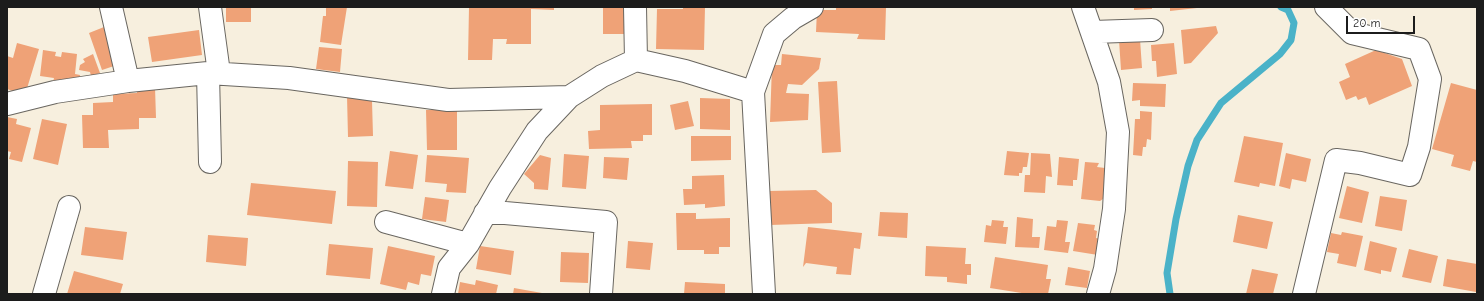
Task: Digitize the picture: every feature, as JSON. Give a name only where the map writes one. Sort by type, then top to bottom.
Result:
[{"type":"street","points":[[111,7],[128,81]]},
{"type":"street","points":[[210,7],[214,73],[210,162]]},
{"type":"street","points":[[635,7],[636,60]]},
{"type":"street","points":[[764,294],[753,92],[774,34],[793,18],[812,7]]},
{"type":"street","points":[[1083,7],[1093,32],[1109,82],[1118,132],[1114,209],[1105,269],[1098,294]]},
{"type":"street","points":[[1304,294],[1336,160],[1360,163],[1410,175],[1419,147],[1430,79],[1419,49],[1352,33],[1326,7]]},
{"type":"street","points":[[1093,32],[1152,30]]},
{"type":"street","points":[[443,294],[449,268],[468,244],[485,213],[537,131],[569,97],[602,76],[636,60],[685,71],[753,92]]},
{"type":"street","points":[[7,104],[55,92],[128,81],[214,73],[289,78],[448,100],[569,97]]},
{"type":"street","points":[[44,294],[69,207]]},
{"type":"street","points":[[485,213],[505,213],[606,222],[601,294]]},
{"type":"street","points":[[386,222],[468,244]]},
{"type":"building","points":[[226,7],[251,7],[251,22],[226,22]]},
{"type":"building","points":[[326,7],[347,7],[341,45],[320,42],[323,16],[326,16]]},
{"type":"building","points":[[469,7],[554,7],[554,10],[531,9],[531,44],[506,44],[507,39],[493,39],[492,60],[468,60]]},
{"type":"building","points":[[603,7],[625,7],[626,34],[603,34]]},
{"type":"building","points":[[683,7],[705,7],[704,50],[656,49],[657,9],[683,9]]},
{"type":"building","points":[[836,7],[886,7],[885,40],[857,39],[859,34],[816,32],[817,10],[836,10]]},
{"type":"building","points":[[1134,7],[1152,7],[1152,9],[1134,10]]},
{"type":"building","points":[[1170,7],[1197,7],[1197,8],[1170,11]]},
{"type":"building","points":[[1216,26],[1218,33],[1191,63],[1184,64],[1181,30]]},
{"type":"building","points":[[104,27],[117,65],[102,70],[89,33]]},
{"type":"building","points":[[199,30],[202,55],[152,62],[148,37]]},
{"type":"building","points":[[1140,39],[1142,68],[1121,70],[1119,40]]},
{"type":"building","points":[[17,43],[39,49],[25,95],[7,89],[7,56],[13,58]]},
{"type":"building","points":[[1174,43],[1177,74],[1157,77],[1156,61],[1152,61],[1151,45]]},
{"type":"building","points":[[319,47],[342,49],[340,72],[316,69]]},
{"type":"building","points":[[43,50],[56,52],[55,56],[61,57],[62,52],[77,54],[75,74],[80,75],[79,82],[53,82],[54,78],[40,76]]},
{"type":"building","points":[[1376,50],[1402,59],[1412,86],[1369,105],[1366,97],[1358,100],[1356,96],[1346,100],[1339,82],[1350,77],[1345,64]]},
{"type":"building","points":[[93,54],[100,73],[91,76],[90,72],[79,70],[80,65],[85,62],[83,59]]},
{"type":"building","points":[[782,54],[821,58],[819,69],[802,85],[788,84],[786,93],[809,94],[808,120],[770,122],[772,65],[781,65]]},
{"type":"building","points":[[837,81],[841,152],[822,153],[818,82]]},
{"type":"building","points":[[1133,83],[1166,84],[1165,107],[1140,106],[1140,100],[1132,101]]},
{"type":"building","points":[[1451,83],[1477,90],[1477,162],[1473,161],[1470,171],[1451,166],[1454,155],[1432,149]]},
{"type":"building","points":[[155,87],[156,118],[139,118],[139,129],[108,130],[109,148],[83,148],[82,115],[93,115],[93,103],[113,102],[113,94],[137,93],[137,88]]},
{"type":"building","points":[[347,96],[372,101],[373,136],[348,137]]},
{"type":"building","points":[[700,98],[730,99],[730,130],[700,129]]},
{"type":"building","points":[[688,101],[694,126],[675,130],[670,105]]},
{"type":"building","points":[[652,104],[652,135],[643,135],[643,141],[631,141],[632,148],[589,149],[588,131],[600,130],[600,105]]},
{"type":"building","points":[[426,110],[457,110],[457,150],[427,150]]},
{"type":"building","points":[[1140,111],[1152,112],[1151,140],[1147,139],[1146,147],[1143,147],[1142,156],[1133,155],[1135,119],[1140,119]]},
{"type":"building","points":[[7,117],[17,119],[16,124],[31,128],[22,162],[9,159],[11,152],[7,151]]},
{"type":"building","points":[[42,119],[67,124],[58,165],[33,159]]},
{"type":"building","points":[[691,136],[731,136],[731,160],[691,161]]},
{"type":"building","points":[[1244,136],[1283,143],[1275,186],[1260,183],[1259,187],[1234,182]]},
{"type":"building","points":[[390,151],[418,155],[413,189],[385,186]]},
{"type":"building","points":[[1007,151],[1029,153],[1027,167],[1023,167],[1022,173],[1019,173],[1019,176],[1004,175]]},
{"type":"building","points":[[1031,153],[1050,154],[1052,177],[1046,176],[1045,193],[1024,192],[1025,175],[1030,175]]},
{"type":"building","points":[[1286,153],[1311,159],[1306,182],[1292,179],[1290,189],[1279,186]]},
{"type":"building","points":[[564,154],[589,156],[586,189],[562,187]]},
{"type":"building","points":[[427,155],[469,158],[466,193],[446,192],[447,184],[425,182]]},
{"type":"building","points":[[540,155],[551,158],[548,190],[534,189],[534,183],[524,174]]},
{"type":"building","points":[[604,157],[629,158],[627,180],[603,178]]},
{"type":"building","points":[[1059,157],[1079,159],[1077,180],[1073,180],[1073,186],[1057,185]]},
{"type":"building","points":[[348,161],[378,162],[377,207],[347,206]]},
{"type":"building","points":[[1085,162],[1099,163],[1097,167],[1105,168],[1103,199],[1100,201],[1081,199]]},
{"type":"building","points":[[724,175],[725,206],[705,208],[705,204],[684,205],[683,189],[692,189],[692,176]]},
{"type":"building","points":[[251,183],[336,191],[332,224],[247,215]]},
{"type":"building","points":[[1347,186],[1369,192],[1362,223],[1339,218]]},
{"type":"building","points":[[816,190],[832,203],[832,223],[770,225],[769,191]]},
{"type":"building","points":[[1380,196],[1407,200],[1402,231],[1375,226]]},
{"type":"building","points":[[425,197],[449,200],[446,222],[422,219]]},
{"type":"building","points":[[880,212],[908,213],[907,238],[878,236]]},
{"type":"building","points":[[676,213],[696,213],[696,219],[730,218],[730,247],[719,247],[719,254],[704,254],[704,250],[677,250]]},
{"type":"building","points":[[1238,215],[1273,222],[1267,249],[1233,242]]},
{"type":"building","points":[[1017,217],[1033,219],[1032,237],[1040,237],[1039,248],[1015,247]]},
{"type":"building","points":[[992,220],[1004,221],[1003,227],[1008,227],[1006,244],[984,242],[986,225],[991,226]]},
{"type":"building","points":[[1057,220],[1068,221],[1065,242],[1070,242],[1068,253],[1044,250],[1047,226],[1056,227]]},
{"type":"building","points":[[1078,223],[1095,225],[1094,230],[1097,231],[1096,238],[1101,239],[1098,255],[1073,251]]},
{"type":"building","points":[[85,227],[127,232],[123,260],[81,255]]},
{"type":"building","points":[[808,227],[862,233],[860,249],[854,248],[851,275],[836,274],[837,267],[806,263],[803,267]]},
{"type":"building","points":[[1342,232],[1363,236],[1356,267],[1337,263],[1339,254],[1327,252],[1331,233],[1341,235]]},
{"type":"building","points":[[208,235],[248,238],[246,266],[206,262]]},
{"type":"building","points":[[628,241],[653,243],[650,270],[626,268]]},
{"type":"building","points":[[1370,241],[1397,248],[1391,272],[1381,270],[1381,274],[1364,270]]},
{"type":"building","points":[[329,244],[373,248],[370,279],[326,275]]},
{"type":"building","points":[[388,246],[435,256],[431,276],[421,274],[419,285],[408,282],[406,290],[380,284]]},
{"type":"building","points":[[480,246],[514,251],[511,275],[476,269]]},
{"type":"building","points":[[926,246],[966,248],[965,264],[971,264],[971,275],[967,275],[967,284],[947,282],[947,277],[925,276]]},
{"type":"building","points":[[1409,249],[1438,256],[1431,283],[1402,277]]},
{"type":"building","points":[[561,252],[589,253],[588,283],[560,282]]},
{"type":"building","points":[[995,257],[1048,265],[1046,279],[1051,279],[1048,294],[1028,294],[990,288]]},
{"type":"building","points":[[1447,259],[1477,264],[1476,292],[1443,286]]},
{"type":"building","points":[[1068,267],[1090,271],[1087,288],[1065,285]]},
{"type":"building","points":[[1252,269],[1278,274],[1273,294],[1246,294]]},
{"type":"building","points":[[74,271],[123,284],[120,294],[67,294]]},
{"type":"building","points":[[476,280],[498,285],[496,294],[458,294],[460,282],[475,285]]},
{"type":"building","points":[[685,282],[725,284],[725,294],[684,294]]},
{"type":"building","points":[[514,288],[542,293],[542,294],[513,294]]},
{"type":"waterway","points":[[1170,294],[1167,273],[1176,219],[1188,166],[1197,140],[1221,103],[1280,54],[1291,40],[1294,23],[1288,10],[1281,7]]}]
